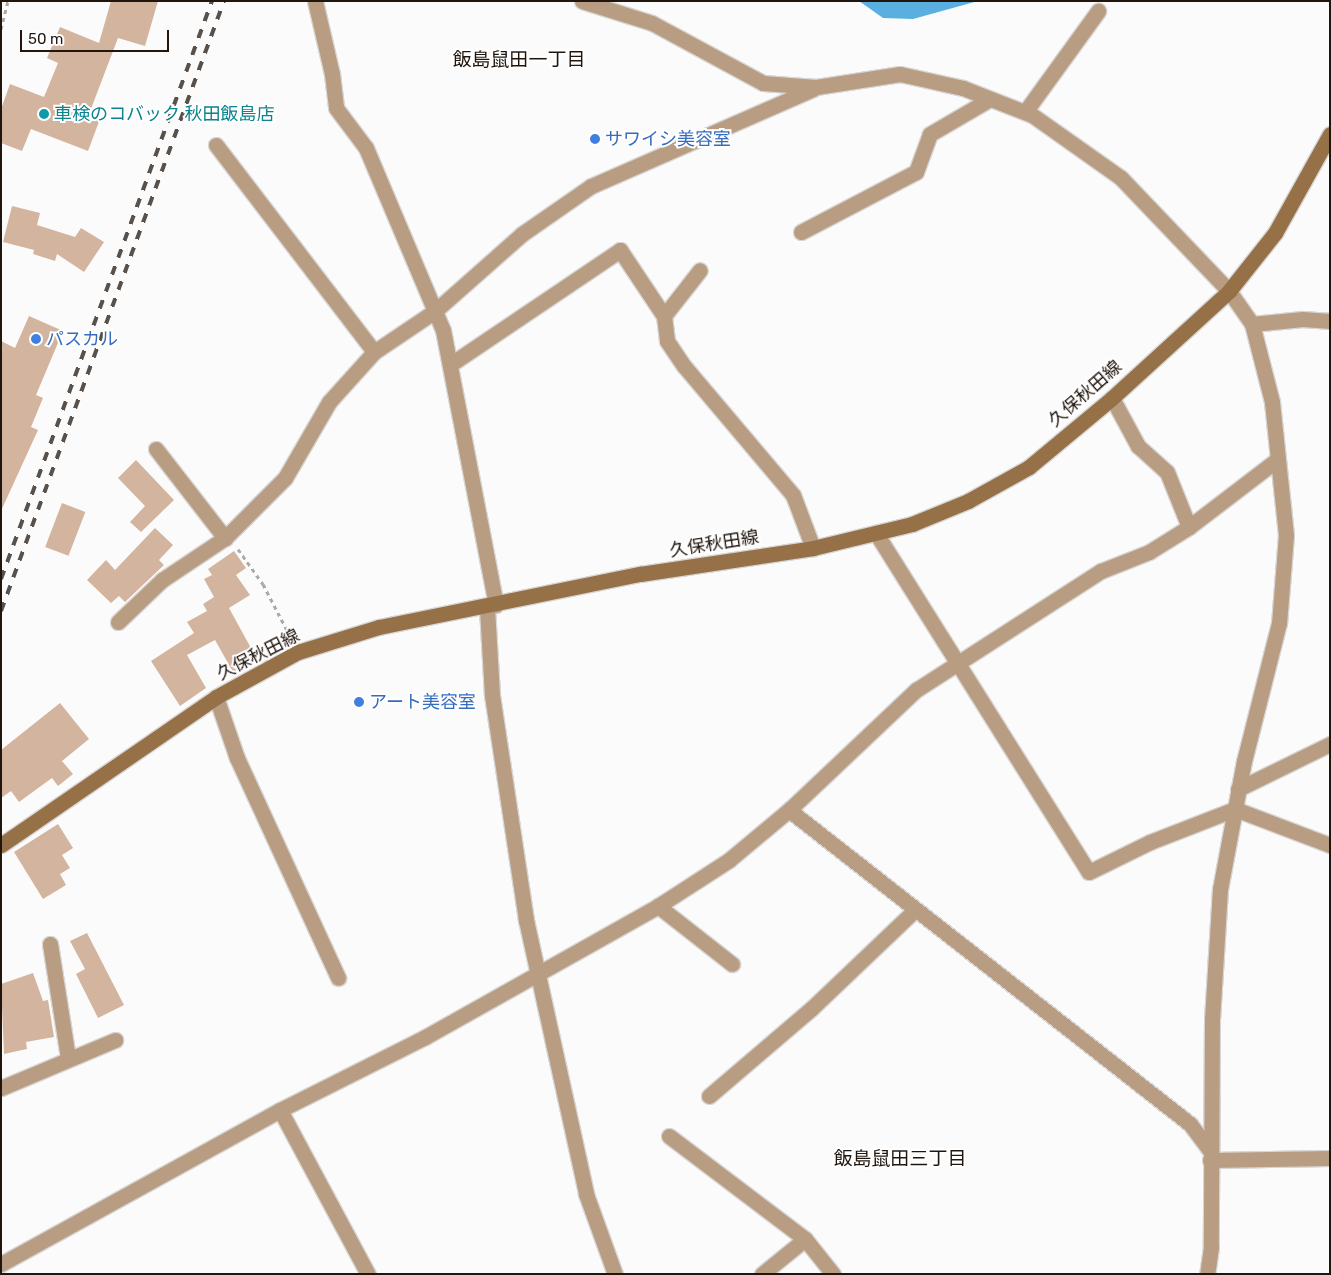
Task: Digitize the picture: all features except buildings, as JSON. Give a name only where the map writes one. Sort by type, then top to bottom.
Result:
[{"type":"main road","name":"久保秋田線","points":[[1,845],[216,697],[298,652],[379,627],[492,606],[640,574],[813,548],[912,524],[968,501],[1029,467],[1112,398],[1229,291],[1275,233],[1330,134]]},
{"type":"street","points":[[315,1],[332,74],[336,108],[366,148],[443,330],[451,364],[492,606],[492,696],[537,975],[586,1194],[615,1274]]},
{"type":"street","points":[[582,1],[652,23],[763,83],[816,87],[900,74],[963,88],[1025,112],[1121,178],[1229,291],[1252,324],[1272,402],[1286,535],[1279,623],[1238,788],[1220,889],[1212,1027],[1211,1247],[1207,1274]]},
{"type":"street","points":[[1025,112],[1098,11]]},
{"type":"street","points":[[118,622],[162,580],[225,538],[286,478],[329,402],[374,352],[435,311],[522,234],[592,186],[816,87]]},
{"type":"street","points":[[801,232],[916,172],[930,134],[990,99]]},
{"type":"street","points":[[216,145],[374,352]]},
{"type":"street","points":[[451,364],[620,250],[664,316],[667,341],[793,495],[813,548]]},
{"type":"street","points":[[664,316],[700,270]]},
{"type":"street","points":[[1252,324],[1303,319],[1330,321]]},
{"type":"street","points":[[1112,398],[1138,446],[1167,472],[1189,527]]},
{"type":"street","points":[[156,449],[225,538]]},
{"type":"street","points":[[1,1264],[280,1110],[425,1037],[658,906],[729,860],[789,810],[916,690],[1100,571],[1149,552],[1189,527],[1278,459]]},
{"type":"street","points":[[876,532],[1089,872],[1150,842],[1235,809],[1330,845]]},
{"type":"street","points":[[216,697],[237,758],[338,978]]},
{"type":"street","points":[[1238,788],[1330,744]]},
{"type":"street","points":[[789,810],[1190,1124],[1210,1155]]},
{"type":"street","points":[[658,906],[732,964]]},
{"type":"street","points":[[709,1096],[812,1008],[915,910]]},
{"type":"street","points":[[50,944],[68,1058]]},
{"type":"street","points":[[1,1088],[68,1058],[115,1040]]},
{"type":"street","points":[[280,1110],[368,1274]]},
{"type":"street","points":[[669,1136],[805,1239],[833,1274]]},
{"type":"street","points":[[1210,1155],[1330,1158]]},
{"type":"street","points":[[762,1274],[805,1239]]},
{"type":"path","points":[[1,29],[8,1]]},
{"type":"path","points":[[225,538],[233,542],[263,584],[298,652]]},
{"type":"water","points":[[859,1],[978,1],[913,19],[883,18]]},
{"type":"railway","points":[[1,579],[212,1]]},
{"type":"railway","points":[[1,611],[224,1]]},
{"type":"place","name":"車検のコバック 秋田飯島店","points":[[44,114]]},
{"type":"place","name":"サワイシ美容室","points":[[595,139]]},
{"type":"place","name":"パスカル","points":[[36,339]]},
{"type":"place","name":"アート美容室","points":[[359,702]]},
{"type":"district","name":"飯島鼠田一丁目","points":[[519,60]]},
{"type":"district","name":"飯島鼠田三丁目","points":[[900,1159]]}]
